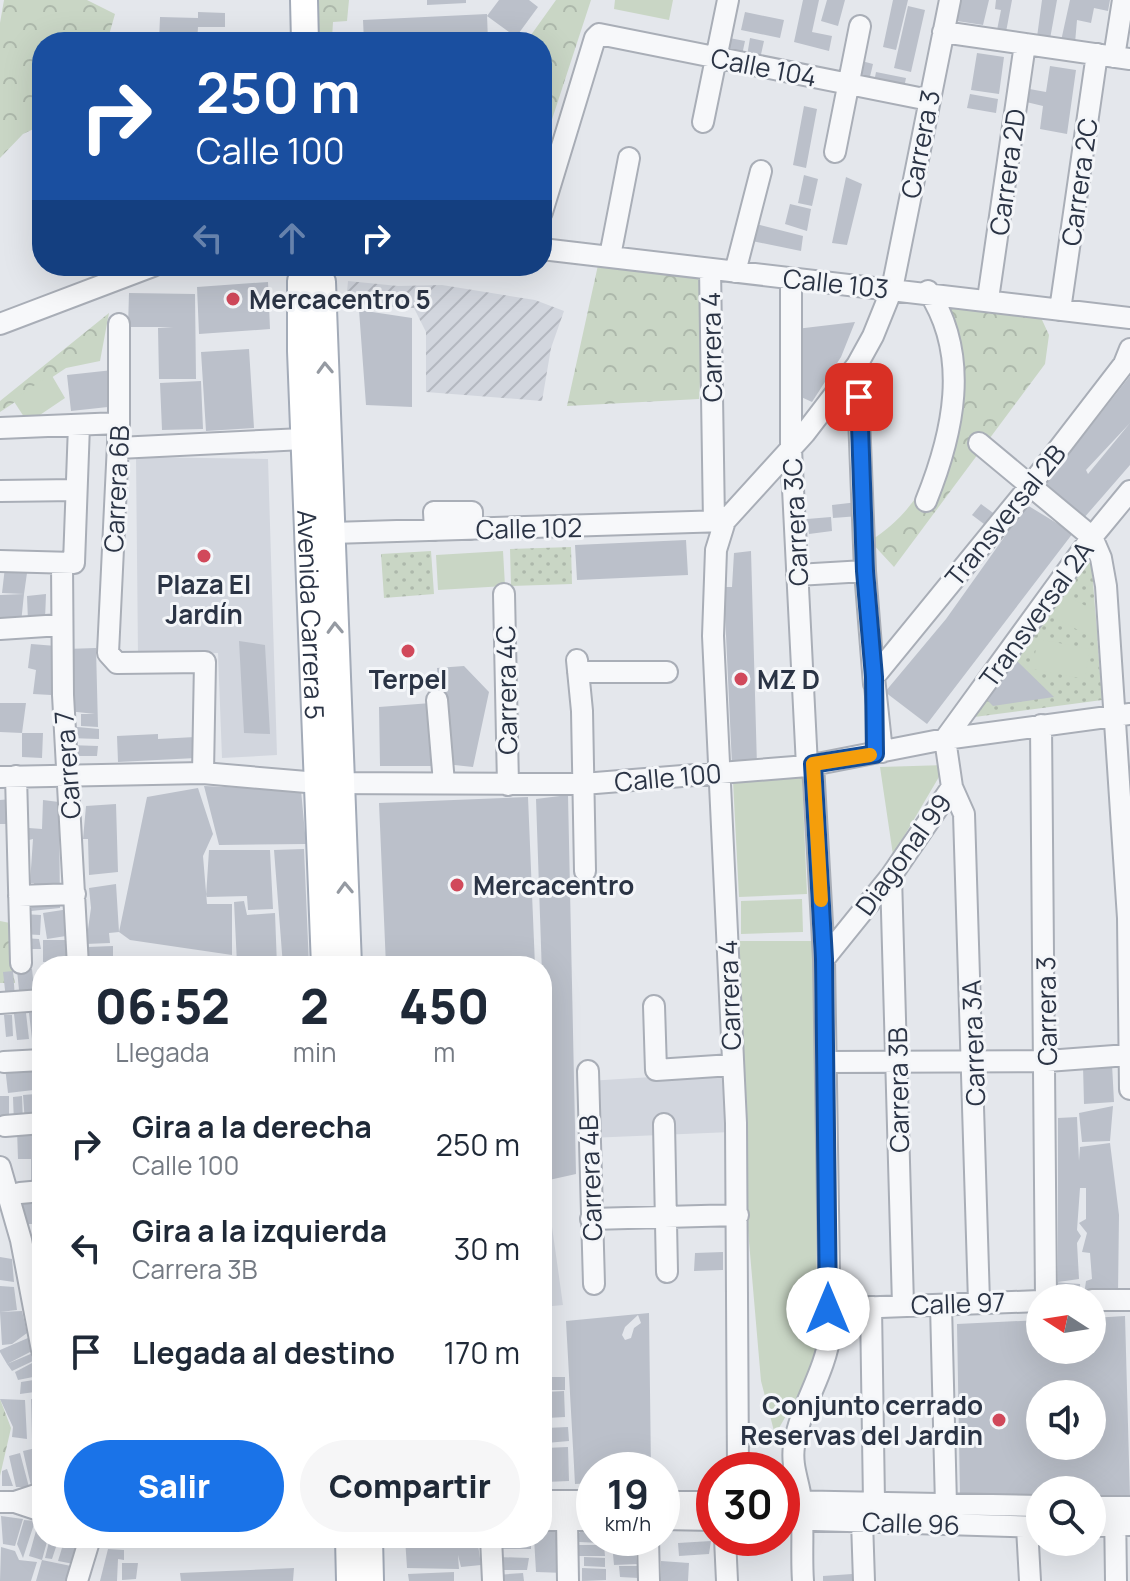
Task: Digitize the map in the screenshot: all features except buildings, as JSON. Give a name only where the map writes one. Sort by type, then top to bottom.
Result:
[{"type":"main road","points":[[304,0],[305,32]]},
{"type":"main road","name":"Avenida Carrera 5","points":[[305,276],[301,281],[303,439],[329,784],[347,956]]},
{"type":"main road","name":"Avenida Carrera 5","points":[[318,276],[322,282],[332,533],[325,956]]},
{"type":"main road","points":[[349,1548],[350,1581]]},
{"type":"main road","points":[[369,1548],[370,1581]]},
{"type":"street","points":[[703,122],[728,0]]},
{"type":"street","name":"Carrera 3","points":[[857,365],[892,289],[950,0]]},
{"type":"street","name":"Carrera 2C","points":[[1060,310],[1114,57],[1123,0]]},
{"type":"street","points":[[835,152],[860,26]]},
{"type":"street","points":[[943,32],[1114,57]]},
{"type":"street","name":"Calle 104","points":[[552,179],[595,38],[599,34],[929,100]]},
{"type":"street","name":"Carrera 2D","points":[[988,299],[1025,44]]},
{"type":"street","points":[[610,256],[629,158]]},
{"type":"street","points":[[737,265],[761,171]]},
{"type":"street","name":"Calle 103","points":[[552,250],[710,269],[737,265],[791,278],[928,291],[1130,318]]},
{"type":"street","name":"Carrera 4","points":[[710,269],[720,521],[712,587],[738,1215],[738,1452]]},
{"type":"street","points":[[0,324],[127,276]]},
{"type":"street","name":"Carrera 3C","points":[[791,278],[791,449],[797,575],[824,959],[828,1309],[827,1360],[800,1419],[794,1452]]},
{"type":"street","points":[[926,501],[943,458],[952,416],[955,371],[942,317],[928,291]]},
{"type":"street","name":"Carrera 6B","points":[[119,324],[119,423],[108,653],[117,663],[205,662],[203,773]]},
{"type":"street","name":"Transversal 2B","points":[[874,677],[1030,486],[1124,364],[1130,349]]},
{"type":"street","points":[[720,521],[791,449],[857,365]]},
{"type":"street","points":[[857,365],[865,571],[878,753]]},
{"type":"street","points":[[0,428],[119,423]]},
{"type":"street","name":"Carrera 7","points":[[78,956],[61,625],[76,490],[79,425]]},
{"type":"street","points":[[118,448],[303,439]]},
{"type":"street","points":[[979,443],[1092,537],[1101,558],[1122,715],[1129,918],[1130,1089]]},
{"type":"street","points":[[0,491],[76,490]]},
{"type":"street","name":"Transversal 2A","points":[[945,739],[1092,537],[1130,491]]},
{"type":"street","name":"Calle 102","points":[[332,533],[434,521],[720,521]]},
{"type":"street","points":[[0,561],[68,563]]},
{"type":"street","points":[[797,575],[865,571]]},
{"type":"street","name":"Carrera 4C","points":[[504,594],[508,785]]},
{"type":"street","points":[[0,629],[61,625]]},
{"type":"street","points":[[585,871],[578,666],[667,672]]},
{"type":"street","points":[[437,700],[444,783]]},
{"type":"street","name":"Calle 100","points":[[8,776],[203,773],[329,784],[583,784],[810,765],[945,739],[1122,715]]},
{"type":"street","name":"Carrera 3","points":[[1041,725],[1047,1061],[1046,1284]]},
{"type":"street","name":"Diagonal 99","points":[[824,959],[891,876],[952,787],[945,739]]},
{"type":"street","points":[[8,776],[19,896],[21,963]]},
{"type":"street","name":"Carrera 3A","points":[[952,787],[964,814],[974,1060],[979,1302]]},
{"type":"street","name":"Carrera 3B","points":[[891,876],[903,1305]]},
{"type":"street","points":[[19,896],[75,894]]},
{"type":"street","points":[[0,1003],[32,1001]]},
{"type":"street","points":[[654,1006],[656,1070],[732,1065]]},
{"type":"street","points":[[826,1062],[1047,1061],[1128,1055]]},
{"type":"street","points":[[4,1062],[32,1061]]},
{"type":"street","name":"Carrera 4B","points":[[588,1071],[594,1284]]},
{"type":"street","points":[[5,1126],[32,1124]]},
{"type":"street","points":[[664,1124],[667,1272]]},
{"type":"street","points":[[0,1167],[21,1240],[32,1264]]},
{"type":"street","points":[[20,1193],[32,1192]]},
{"type":"street","points":[[591,1219],[738,1215]]},
{"type":"street","points":[[1106,1300],[1130,1300]]},
{"type":"street","name":"Calle 97","points":[[828,1309],[1026,1301]]},
{"type":"street","points":[[941,1305],[946,1505]]},
{"type":"street","points":[[871,1307],[874,1502]]},
{"type":"street","points":[[7,1502],[32,1496]]},
{"type":"street","points":[[552,1501],[576,1501]]},
{"type":"street","points":[[7,1502],[32,1508]]},
{"type":"street","name":"Calle 96","points":[[800,1509],[874,1502],[1026,1506]]},
{"type":"street","name":"Calle 96","points":[[800,1511],[862,1521],[1026,1527]]},
{"type":"street","points":[[1116,1581],[1122,1516]]},
{"type":"street","points":[[552,1520],[576,1520]]},
{"type":"street","points":[[567,1520],[568,1581]]},
{"type":"street","points":[[862,1521],[864,1581]]},
{"type":"street","points":[[77,1581],[87,1548]]},
{"type":"street","points":[[491,1548],[493,1581]]},
{"type":"street","points":[[648,1556],[649,1581]]},
{"type":"street","points":[[726,1556],[727,1581]]},
{"type":"street","name":"Carrera 3C","points":[[799,1556],[803,1581]]},
{"type":"street","points":[[1030,1581],[1032,1556]]},
{"type":"shaded area","points":[[348,281],[398,286],[442,285],[535,300],[564,311],[551,348],[542,401],[426,392],[426,332],[414,308],[346,303]]},
{"type":"shaded area","name":"Plaza El Jardín","points":[[136,457],[268,459],[277,755],[222,758],[218,653],[138,656]]},
{"type":"shaded area","points":[[732,1072],[731,1132],[589,1138],[588,1081]]},
{"type":"shaded area","points":[[552,1227],[563,1305],[552,1306]]},
{"type":"green space","points":[[4,0],[87,0],[115,14],[110,32],[32,32],[32,130],[23,134],[0,158],[0,23]]},
{"type":"green space","points":[[317,0],[349,0],[347,21],[333,22],[332,32],[319,32]]},
{"type":"green space","points":[[556,0],[591,0],[552,119],[552,32],[533,32]]},
{"type":"green space","points":[[615,0],[673,0],[669,20],[614,9]]},
{"type":"green space","points":[[600,256],[706,279],[699,399],[567,406]]},
{"type":"green space","points":[[947,295],[1037,309],[1049,335],[1045,364],[894,567],[870,541],[898,518],[920,492],[935,463],[949,399],[951,365]]},
{"type":"green space","points":[[109,313],[100,361],[66,368],[0,412],[0,401]]},
{"type":"green space","points":[[51,374],[65,398],[28,423],[13,400]]},
{"type":"green space","points":[[571,547],[572,584],[511,586],[510,549]]},
{"type":"green space","points":[[431,551],[434,594],[384,598],[381,554]]},
{"type":"green space","points":[[503,551],[505,586],[438,590],[436,555]]},
{"type":"green space","points":[[1091,555],[1102,700],[967,718]]},
{"type":"green space","points":[[1062,593],[1095,611],[1098,641],[1047,613]]},
{"type":"green space","points":[[1038,639],[1090,649],[1085,679],[1032,669]]},
{"type":"green space","points":[[946,765],[893,855],[880,767]]},
{"type":"green space","points":[[802,777],[807,894],[739,897],[733,781]]},
{"type":"green space","points":[[802,899],[803,932],[741,934],[741,901]]},
{"type":"green space","points":[[0,921],[10,923],[12,946],[17,953],[9,955],[15,983],[0,983]]},
{"type":"green space","points":[[737,941],[815,941],[818,1148],[815,1365],[775,1435],[761,1381],[745,1195]]},
{"type":"green space","points":[[0,1399],[11,1428],[0,1476]]},
{"type":"slow traffic","points":[[821,900],[813,764],[870,755]]},
{"type":"place","name":"Mercacentro 5","points":[[233,299]]},
{"type":"place","name":"Plaza El Jardín","points":[[204,556]]},
{"type":"place","name":"Terpel","points":[[408,651]]},
{"type":"place","name":"MZ D","points":[[741,679]]},
{"type":"place","name":"Mercacentro","points":[[457,885]]},
{"type":"place","name":"Conjunto cerrado Reservas del Jardin","points":[[999,1420]]},
{"type":"route","points":[[828,1309],[824,959],[813,764],[875,754],[874,677],[865,571],[866,527],[859,397]]}]
